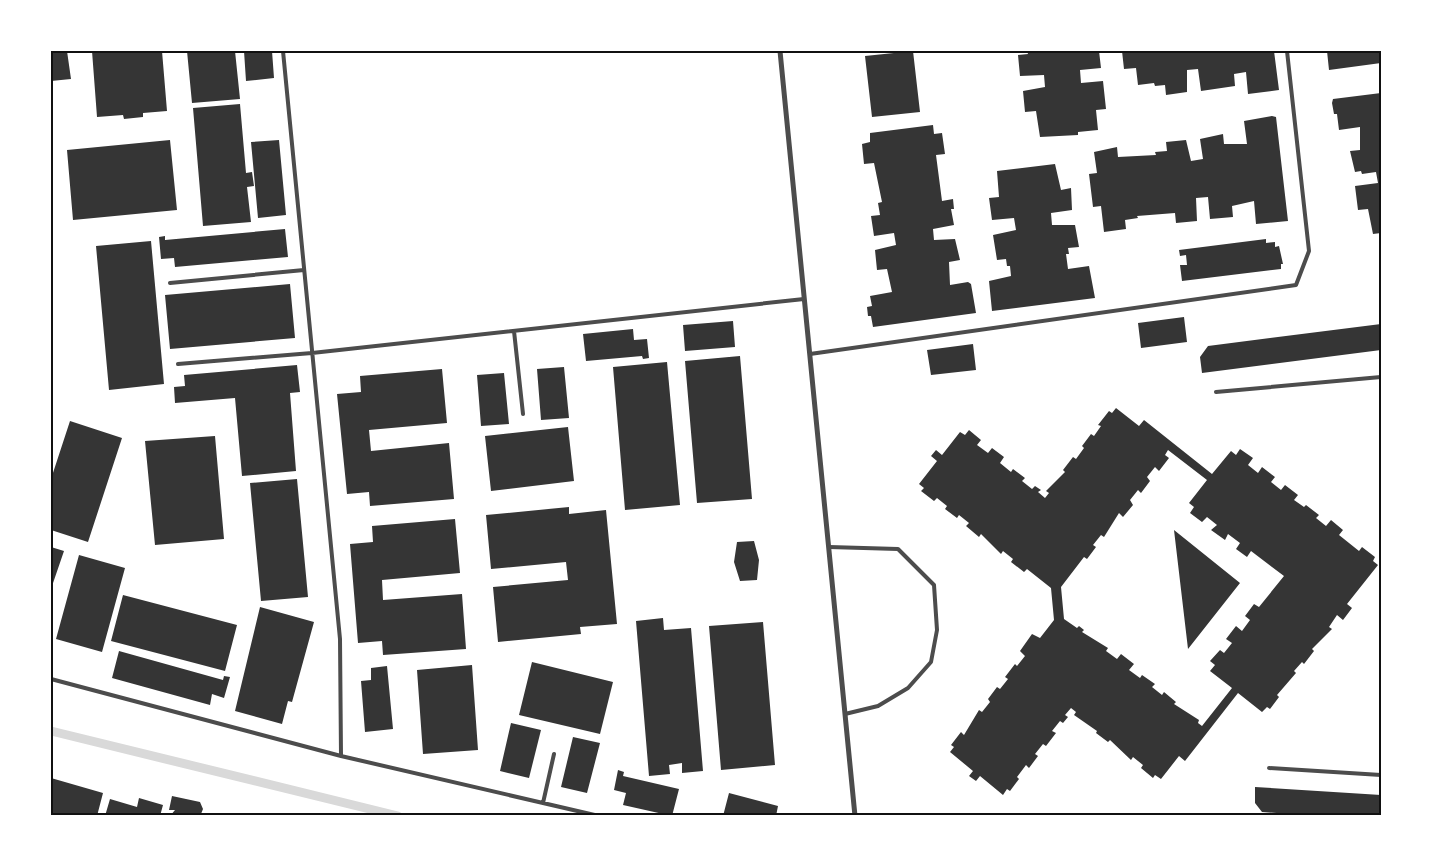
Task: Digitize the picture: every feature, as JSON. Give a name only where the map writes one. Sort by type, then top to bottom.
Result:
[{"type":"street","points":[[780,51],[855,816]]},
{"type":"lane","points":[[283,51],[340,639],[342,756]]},
{"type":"lane","points":[[810,354],[1296,285],[1309,251],[1287,51]]},
{"type":"lane","points":[[170,283],[304,270]]},
{"type":"lane","points":[[178,364],[312,353],[804,299]]},
{"type":"lane","points":[[514,330],[523,414]]},
{"type":"lane","points":[[1216,392],[1381,377]]},
{"type":"lane","points":[[829,547],[898,549],[934,585],[937,630],[931,662],[908,688],[878,706],[845,714]]},
{"type":"lane","points":[[51,679],[342,756],[599,816]]},
{"type":"lane","points":[[543,803],[554,754]]},
{"type":"lane","points":[[1269,768],[1381,775]]},
{"type":"building","points":[[51,51],[67,51],[71,79],[51,81]]},
{"type":"building","points":[[92,51],[162,51],[167,111],[143,113],[143,117],[124,119],[123,115],[97,117]]},
{"type":"building","points":[[187,51],[235,51],[240,99],[192,103]]},
{"type":"building","points":[[244,51],[272,51],[274,78],[246,81]]},
{"type":"building","points":[[913,51],[920,112],[872,117],[865,56]]},
{"type":"building","points":[[1027,51],[1099,51],[1101,68],[1080,70],[1081,83],[1103,81],[1106,109],[1096,110],[1098,130],[1078,132],[1078,135],[1040,137],[1036,111],[1025,112],[1023,91],[1045,87],[1044,75],[1020,76],[1018,55],[1028,54]]},
{"type":"building","points":[[1122,51],[1274,51],[1279,90],[1248,94],[1246,72],[1234,74],[1235,86],[1201,91],[1198,69],[1187,70],[1187,92],[1166,95],[1165,85],[1155,86],[1154,83],[1138,85],[1136,68],[1124,69]]},
{"type":"building","points":[[1327,51],[1381,51],[1381,63],[1329,70]]},
{"type":"building","points":[[1381,93],[1381,233],[1373,234],[1368,209],[1358,210],[1355,186],[1378,183],[1376,172],[1362,174],[1361,171],[1355,172],[1350,151],[1360,150],[1360,127],[1339,130],[1337,114],[1334,114],[1332,103],[1333,99]]},
{"type":"building","points":[[240,104],[246,173],[252,172],[254,186],[247,187],[251,222],[203,226],[193,108]]},
{"type":"building","points":[[1276,117],[1288,221],[1256,224],[1254,201],[1232,206],[1233,217],[1210,219],[1208,197],[1196,198],[1197,221],[1176,223],[1175,213],[1137,216],[1138,218],[1125,220],[1126,229],[1104,232],[1101,206],[1093,207],[1089,174],[1097,173],[1094,152],[1117,147],[1118,157],[1156,155],[1155,152],[1167,151],[1166,142],[1186,140],[1191,161],[1203,159],[1200,139],[1223,134],[1224,144],[1247,144],[1244,121]]},
{"type":"building","points":[[933,125],[934,134],[942,133],[945,154],[936,155],[942,201],[953,199],[954,209],[951,209],[954,225],[933,229],[934,240],[955,239],[960,260],[949,262],[950,285],[968,282],[971,284],[976,313],[873,327],[871,316],[868,316],[867,307],[872,306],[870,296],[892,292],[887,269],[877,270],[875,250],[896,245],[894,233],[874,236],[871,216],[880,215],[878,203],[882,202],[874,163],[864,164],[862,144],[870,142],[870,133]]},
{"type":"building","points":[[170,140],[177,210],[73,220],[67,150]]},
{"type":"building","points":[[279,140],[286,215],[258,218],[251,142]]},
{"type":"building","points":[[1055,164],[1061,190],[1071,188],[1072,210],[1051,213],[1052,225],[1075,225],[1079,247],[1068,248],[1069,254],[1066,254],[1068,269],[1089,266],[1095,298],[992,311],[989,281],[1011,276],[1010,266],[1007,266],[1006,259],[997,260],[993,235],[1016,230],[1014,218],[992,220],[989,198],[999,197],[997,171]]},
{"type":"building","points":[[285,229],[288,257],[175,267],[174,258],[161,259],[159,237],[165,236],[165,240]]},
{"type":"building","points":[[1266,239],[1266,243],[1275,242],[1275,247],[1279,246],[1283,264],[1281,264],[1281,269],[1182,281],[1180,265],[1187,265],[1186,255],[1180,256],[1179,250]]},
{"type":"building","points":[[151,241],[164,384],[109,390],[96,246]]},
{"type":"building","points":[[290,284],[295,338],[170,349],[165,295]]},
{"type":"building","points":[[1184,317],[1187,342],[1141,348],[1138,323]]},
{"type":"building","points":[[733,321],[735,347],[685,351],[683,325]]},
{"type":"building","points":[[1381,324],[1381,350],[1202,373],[1200,357],[1208,346]]},
{"type":"building","points":[[633,329],[634,340],[647,339],[649,358],[643,359],[642,356],[586,361],[583,334]]},
{"type":"building","points":[[973,344],[976,370],[931,375],[927,350]]},
{"type":"building","points":[[740,356],[752,499],[697,503],[685,361]]},
{"type":"building","points":[[667,362],[680,505],[625,510],[613,367]]},
{"type":"building","points":[[297,365],[300,392],[290,393],[296,471],[242,476],[235,398],[175,403],[174,387],[185,386],[184,375]]},
{"type":"building","points":[[564,367],[569,418],[541,420],[537,369]]},
{"type":"building","points":[[442,369],[447,423],[369,430],[371,451],[449,443],[454,499],[370,506],[369,492],[347,494],[337,394],[361,392],[360,376]]},
{"type":"building","points":[[504,373],[509,424],[481,426],[477,375]]},
{"type":"building","points":[[1116,408],[1139,426],[1144,420],[1212,474],[1231,451],[1236,455],[1240,449],[1253,458],[1248,465],[1258,473],[1262,467],[1275,477],[1271,482],[1281,490],[1285,485],[1298,495],[1294,500],[1304,507],[1306,505],[1319,515],[1316,518],[1326,526],[1331,520],[1343,530],[1339,535],[1359,551],[1362,547],[1375,557],[1373,561],[1378,565],[1347,604],[1352,608],[1343,620],[1337,615],[1329,627],[1332,629],[1312,649],[1314,651],[1304,664],[1302,662],[1294,671],[1296,673],[1277,695],[1279,697],[1270,709],[1267,707],[1262,712],[1238,693],[1185,761],[1179,756],[1161,779],[1155,775],[1153,778],[1141,768],[1143,765],[1133,757],[1131,760],[1110,740],[1108,742],[1096,733],[1097,731],[1074,715],[1076,712],[1071,708],[1065,715],[1068,717],[1063,723],[1060,721],[1052,731],[1056,733],[1046,746],[1043,744],[1035,754],[1038,756],[1029,768],[1026,765],[1010,791],[1007,789],[1003,795],[980,776],[976,781],[969,776],[973,771],[950,752],[954,747],[951,745],[961,732],[964,735],[979,710],[982,712],[990,702],[988,699],[997,687],[1000,689],[1008,679],[1005,677],[1015,664],[1017,666],[1025,656],[1020,651],[1032,634],[1040,638],[1054,620],[1051,588],[1027,569],[1024,572],[1011,562],[1013,559],[1003,551],[1001,554],[981,534],[979,537],[966,526],[969,523],[959,515],[957,518],[945,509],[947,506],[937,498],[934,501],[921,491],[924,488],[919,484],[937,461],[931,456],[936,450],[942,455],[960,432],[965,435],[969,430],[981,440],[977,445],[988,453],[992,448],[1004,457],[1000,463],[1011,472],[1013,469],[1025,478],[1022,481],[1032,489],[1035,486],[1041,490],[1038,492],[1045,498],[1049,493],[1046,491],[1065,472],[1063,470],[1073,457],[1076,459],[1084,448],[1082,446],[1091,434],[1094,436],[1101,426],[1098,425],[1109,411],[1112,413]],"holes":[[[1168,450],[1207,480],[1189,503],[1194,507],[1190,513],[1202,522],[1207,517],[1217,525],[1211,530],[1225,540],[1228,534],[1240,543],[1236,549],[1247,557],[1251,551],[1284,576],[1259,607],[1254,604],[1245,616],[1250,620],[1242,631],[1236,626],[1226,639],[1232,643],[1224,653],[1220,650],[1210,661],[1215,665],[1210,671],[1232,688],[1202,726],[1198,723],[1199,720],[1174,704],[1176,702],[1164,692],[1162,695],[1152,687],[1155,684],[1142,675],[1140,678],[1129,670],[1134,664],[1121,654],[1117,659],[1106,651],[1108,648],[1082,632],[1084,630],[1079,626],[1077,628],[1064,619],[1061,587],[1084,557],[1087,559],[1096,547],[1093,545],[1101,535],[1104,537],[1119,513],[1123,517],[1133,505],[1130,500],[1138,490],[1141,493],[1150,481],[1147,477],[1155,467],[1159,471],[1169,458],[1165,455]]]},
{"type":"building","points":[[70,421],[122,438],[88,542],[51,530],[51,479]]},
{"type":"building","points":[[568,427],[574,481],[491,491],[485,436]]},
{"type":"building","points":[[215,436],[224,539],[155,545],[145,441]]},
{"type":"building","points":[[297,479],[308,597],[261,601],[250,483]]},
{"type":"building","points":[[569,507],[569,514],[606,510],[617,624],[580,627],[581,634],[498,642],[493,587],[568,580],[566,562],[491,569],[486,515]]},
{"type":"building","points":[[455,519],[460,573],[382,580],[383,600],[462,594],[466,649],[383,655],[382,641],[358,643],[350,544],[373,542],[372,526]]},
{"type":"building","points":[[1174,530],[1240,583],[1188,649]]},
{"type":"building","points":[[754,541],[759,560],[757,580],[740,581],[734,562],[737,542]]},
{"type":"building","points":[[51,547],[64,551],[52,586],[51,586]]},
{"type":"building","points":[[79,555],[125,568],[102,652],[56,639]]},
{"type":"building","points":[[123,595],[237,625],[225,671],[111,641]]},
{"type":"building","points":[[260,607],[314,622],[292,702],[288,701],[282,724],[235,711]]},
{"type":"building","points":[[663,618],[664,630],[691,628],[703,771],[682,773],[682,763],[669,765],[670,774],[649,776],[636,621]]},
{"type":"building","points":[[763,622],[775,765],[721,770],[709,626]]},
{"type":"building","points":[[119,651],[223,680],[224,676],[230,677],[224,698],[212,694],[210,705],[112,678]]},
{"type":"building","points":[[532,662],[613,682],[600,734],[519,715]]},
{"type":"building","points":[[472,665],[478,750],[423,754],[417,670]]},
{"type":"building","points":[[387,666],[393,729],[365,732],[361,681],[371,680],[371,668]]},
{"type":"building","points":[[511,723],[541,730],[529,778],[500,771]]},
{"type":"building","points":[[573,737],[600,743],[587,793],[561,787]]},
{"type":"building","points":[[618,770],[624,772],[623,776],[679,789],[672,816],[623,805],[626,793],[614,790]]},
{"type":"building","points":[[51,778],[103,793],[97,816],[51,816]]},
{"type":"building","points":[[1255,787],[1381,795],[1381,816],[1316,816],[1262,812],[1255,803]]},
{"type":"building","points":[[729,793],[778,806],[776,816],[723,816]]},
{"type":"building","points":[[172,796],[200,802],[203,809],[201,814],[199,816],[170,816],[175,810],[169,810]]},
{"type":"building","points":[[139,798],[163,805],[160,816],[105,816],[110,799],[137,807]]},
{"type":"waterway","points":[[51,731],[398,816]]}]
